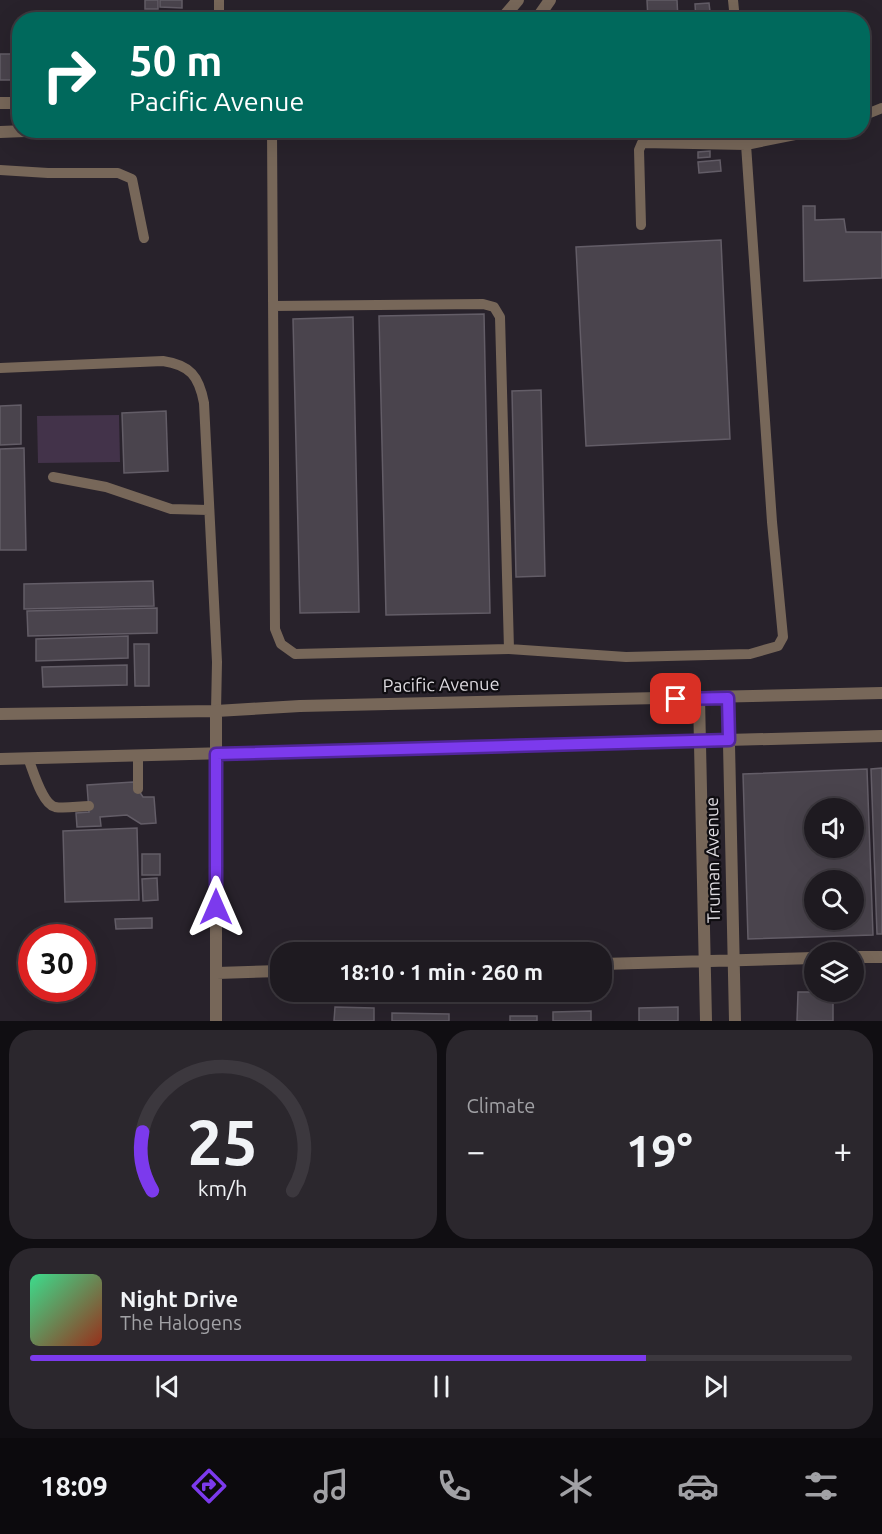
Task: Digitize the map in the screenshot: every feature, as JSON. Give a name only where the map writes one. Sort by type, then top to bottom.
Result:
[{"type":"street","points":[[508,12],[519,0]]},
{"type":"street","name":"Pacific Avenue","points":[[0,714],[216,711],[300,706],[882,693]]},
{"type":"street","name":"Truman Avenue","points":[[699,698],[706,1021]]},
{"type":"street","name":"Truman Avenue","points":[[728,698],[735,1021]]},
{"type":"street","points":[[216,711],[216,1021]]},
{"type":"street","points":[[0,759],[882,736]]},
{"type":"street","points":[[864,957],[882,957]]},
{"type":"street","points":[[612,964],[804,958]]},
{"type":"street","points":[[217,973],[270,971]]},
{"type":"lane","points":[[272,138],[275,629],[281,644],[295,654],[509,649],[626,657],[750,654],[777,646],[783,637],[771,510],[746,138]]},
{"type":"lane","points":[[641,225],[639,150],[642,143],[746,145],[781,138]]},
{"type":"lane","points":[[0,170],[126,175],[132,179],[144,238]]},
{"type":"lane","points":[[273,306],[483,304],[494,307],[500,317],[509,649]]},
{"type":"lane","points":[[0,368],[163,360],[176,363],[195,376],[201,388],[204,403],[217,662],[216,711]]},
{"type":"lane","points":[[53,477],[106,487],[171,509],[208,510]]},
{"type":"lane","points":[[138,756],[138,789]]},
{"type":"lane","points":[[28,758],[48,803],[54,807],[89,806]]},
{"type":"shaded area","points":[[119,415],[120,462],[38,463],[37,416]]},
{"type":"building","points":[[145,0],[158,0],[158,9],[145,9]]},
{"type":"building","points":[[160,0],[182,0],[182,8],[160,7]]},
{"type":"building","points":[[647,0],[677,0],[678,12],[648,12]]},
{"type":"building","points":[[709,3],[710,12],[696,12],[695,4]]},
{"type":"building","points":[[0,54],[12,54],[12,80],[0,80]]},
{"type":"building","points":[[710,151],[710,157],[698,158],[698,152]]},
{"type":"building","points":[[720,160],[721,171],[699,173],[698,162]]},
{"type":"building","points":[[803,206],[815,206],[815,220],[844,219],[846,232],[882,232],[882,278],[804,281]]},
{"type":"building","points":[[721,240],[730,439],[586,446],[576,247]]},
{"type":"building","points":[[484,314],[490,613],[386,615],[379,316]]},
{"type":"building","points":[[353,317],[359,612],[300,613],[293,319]]},
{"type":"building","points":[[541,390],[545,576],[516,577],[512,391]]},
{"type":"building","points":[[21,405],[21,444],[0,445],[0,406]]},
{"type":"building","points":[[166,411],[168,471],[124,473],[122,413]]},
{"type":"building","points":[[24,448],[26,550],[0,550],[0,449]]},
{"type":"building","points":[[153,581],[154,606],[24,609],[24,584]]},
{"type":"building","points":[[157,608],[157,633],[28,636],[27,611]]},
{"type":"building","points":[[128,636],[128,658],[36,661],[36,639]]},
{"type":"building","points":[[134,644],[149,644],[149,686],[135,686]]},
{"type":"building","points":[[127,665],[127,685],[43,687],[42,667]]},
{"type":"building","points":[[882,768],[882,934],[877,934],[871,769]]},
{"type":"building","points":[[867,769],[873,935],[748,939],[743,774]]},
{"type":"building","points":[[133,782],[143,797],[154,797],[156,823],[141,824],[127,815],[100,817],[101,826],[77,827],[76,813],[89,812],[87,785]]},
{"type":"building","points":[[137,828],[139,900],[65,902],[63,831]]},
{"type":"building","points":[[142,854],[160,854],[160,875],[142,875]]},
{"type":"building","points":[[157,878],[158,900],[143,901],[142,879]]},
{"type":"building","points":[[152,918],[152,928],[116,929],[115,919]]},
{"type":"building","points":[[798,992],[804,992],[804,1002],[833,1002],[833,1021],[797,1021]]},
{"type":"building","points":[[335,1007],[374,1008],[374,1021],[334,1021]]},
{"type":"building","points":[[678,1007],[678,1021],[639,1021],[639,1008]]},
{"type":"building","points":[[591,1011],[591,1021],[553,1021],[553,1012]]},
{"type":"building","points":[[392,1013],[449,1014],[449,1021],[392,1021]]},
{"type":"building","points":[[510,1016],[537,1016],[537,1021],[510,1021]]},
{"type":"route","points":[[216,907],[216,754],[729,740],[728,698],[676,699]]}]
